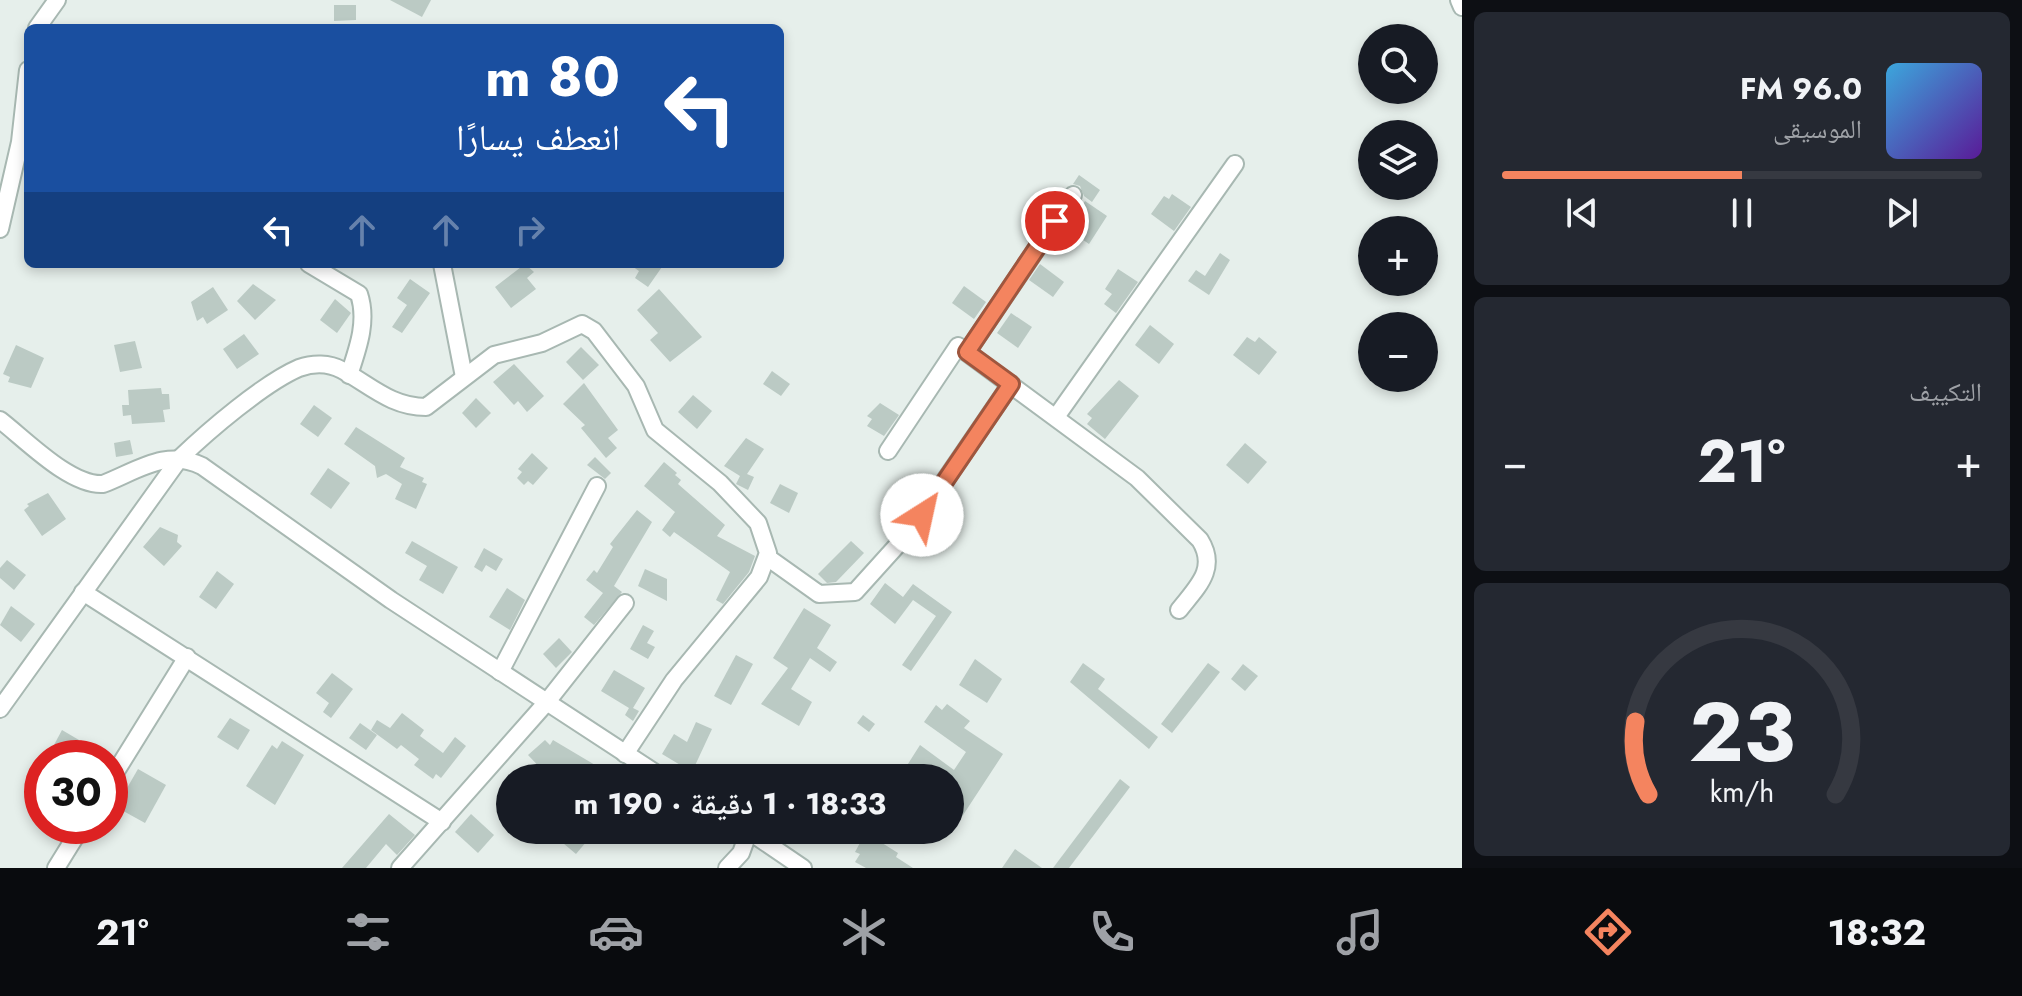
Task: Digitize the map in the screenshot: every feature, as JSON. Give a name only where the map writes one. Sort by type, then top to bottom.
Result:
[{"type":"street","points":[[40,24],[57,0]]},
{"type":"street","points":[[1459,0],[1462,7]]},
{"type":"street","points":[[0,229],[20,142],[24,106]]},
{"type":"street","points":[[1056,417],[1235,164]]},
{"type":"street","points":[[967,352],[1073,195]]},
{"type":"street","points":[[316,268],[359,294],[364,309],[360,342],[349,375]]},
{"type":"street","points":[[443,268],[464,377]]},
{"type":"street","points":[[0,709],[180,458],[209,432],[299,369],[315,364],[332,366],[388,399],[414,407],[426,407],[494,355],[542,343],[577,324],[588,327],[636,386],[655,430],[720,483],[758,523],[765,540],[767,557],[744,597],[674,680],[625,754]]},
{"type":"street","points":[[888,451],[958,346],[1137,478],[1200,540],[1207,551],[1208,569],[1179,610]]},
{"type":"street","points":[[767,557],[819,594],[844,596],[855,592],[911,530],[1011,384]]},
{"type":"street","points":[[0,420],[68,472],[92,484],[103,484],[156,461],[180,458],[221,478],[333,560],[641,764]]},
{"type":"street","points":[[500,672],[597,486]]},
{"type":"street","points":[[83,592],[442,822]]},
{"type":"street","points":[[400,868],[546,703],[625,603]]},
{"type":"street","points":[[128,752],[187,657]]},
{"type":"street","points":[[56,868],[71,844]]},
{"type":"street","points":[[727,868],[741,853],[744,844]]},
{"type":"street","points":[[768,844],[803,868]]},
{"type":"building","points":[[390,0],[431,0],[422,17]]},
{"type":"building","points":[[334,5],[356,5],[356,20],[334,21]]},
{"type":"building","points":[[1079,175],[1100,190],[1092,202],[1084,196],[1080,186],[1073,184]]},
{"type":"building","points":[[1172,194],[1191,207],[1174,231],[1151,214],[1164,196],[1169,199]]},
{"type":"building","points":[[1085,201],[1107,216],[1089,244],[1079,237],[1070,241],[1071,233],[1066,229]]},
{"type":"building","points":[[1220,253],[1230,260],[1209,295],[1188,281],[1196,270],[1205,276]]},
{"type":"building","points":[[1040,264],[1064,282],[1053,297],[1029,280]]},
{"type":"building","points":[[520,268],[530,268],[534,272],[527,278],[536,289],[511,308],[495,287]]},
{"type":"building","points":[[635,268],[661,268],[648,287],[635,278],[639,271]]},
{"type":"building","points":[[1118,269],[1138,282],[1116,313],[1104,304],[1112,294],[1105,289]]},
{"type":"building","points":[[410,279],[430,293],[402,333],[392,327],[407,305],[397,298]]},
{"type":"building","points":[[253,284],[276,300],[255,320],[237,301]]},
{"type":"building","points":[[964,286],[986,302],[974,319],[952,303]]},
{"type":"building","points":[[213,287],[228,310],[207,324],[203,317],[197,321],[191,302]]},
{"type":"building","points":[[659,289],[702,337],[670,362],[650,340],[658,333],[637,310]]},
{"type":"building","points":[[335,299],[351,313],[337,333],[320,320]]},
{"type":"building","points":[[1011,313],[1032,327],[1018,348],[997,333]]},
{"type":"building","points":[[1150,325],[1174,344],[1159,364],[1135,345]]},
{"type":"building","points":[[244,334],[259,354],[237,369],[223,349]]},
{"type":"building","points":[[1247,337],[1255,342],[1259,337],[1277,352],[1259,375],[1233,355]]},
{"type":"building","points":[[135,341],[142,368],[120,372],[114,345]]},
{"type":"building","points":[[16,345],[44,358],[31,388],[8,382],[10,377],[3,374]]},
{"type":"building","points":[[581,347],[599,365],[583,380],[566,362]]},
{"type":"building","points":[[514,364],[544,396],[527,412],[518,401],[514,405],[493,382]]},
{"type":"building","points":[[772,371],[790,384],[781,396],[763,384]]},
{"type":"building","points":[[1119,380],[1139,396],[1105,439],[1087,424],[1092,418],[1087,414]]},
{"type":"building","points":[[584,383],[618,430],[608,438],[617,448],[606,458],[581,428],[585,425],[563,404]]},
{"type":"building","points":[[161,388],[162,394],[169,394],[170,409],[163,410],[165,422],[132,424],[131,415],[123,416],[122,405],[129,405],[128,390]]},
{"type":"building","points":[[693,395],[712,411],[697,429],[678,412]]},
{"type":"building","points":[[476,398],[491,413],[476,428],[462,413]]},
{"type":"building","points":[[880,403],[899,415],[884,436],[867,426],[872,419],[867,416]]},
{"type":"building","points":[[314,405],[332,418],[318,437],[300,424]]},
{"type":"building","points":[[356,427],[405,458],[400,467],[424,478],[422,482],[427,484],[416,509],[395,499],[402,484],[386,474],[377,478],[375,466],[344,444]]},
{"type":"building","points":[[746,438],[764,449],[747,474],[754,477],[748,490],[736,484],[740,476],[724,466]]},
{"type":"building","points":[[130,440],[133,454],[116,457],[114,443]]},
{"type":"building","points":[[1245,443],[1267,462],[1248,484],[1226,465]]},
{"type":"building","points":[[532,453],[548,468],[533,485],[528,481],[524,485],[517,478],[522,472],[518,469]]},
{"type":"building","points":[[595,457],[611,473],[605,479],[587,465]]},
{"type":"building","points":[[664,462],[677,473],[675,475],[681,480],[678,484],[725,525],[717,536],[755,556],[749,572],[723,604],[716,600],[730,572],[674,532],[670,537],[662,530],[675,512],[644,486]]},
{"type":"building","points":[[328,468],[350,483],[331,509],[310,494]]},
{"type":"building","points":[[780,484],[798,493],[789,513],[770,503]]},
{"type":"building","points":[[48,493],[66,519],[42,536],[24,510],[29,506],[27,504]]},
{"type":"building","points":[[637,510],[652,522],[614,586],[622,592],[594,625],[584,617],[603,593],[586,580],[594,570],[597,573],[613,547],[610,544]]},
{"type":"building","points":[[160,527],[178,535],[177,542],[182,546],[164,566],[143,547]]},
{"type":"building","points":[[412,541],[458,567],[443,594],[419,580],[427,566],[405,553]]},
{"type":"building","points":[[851,541],[864,553],[836,582],[827,583],[818,574]]},
{"type":"building","points":[[484,548],[503,559],[496,571],[486,565],[482,572],[474,567]]},
{"type":"building","points":[[7,560],[26,575],[14,590],[0,578],[0,568]]},
{"type":"building","points":[[645,569],[667,579],[667,601],[638,586]]},
{"type":"building","points":[[217,571],[234,584],[216,609],[199,597]]},
{"type":"building","points":[[885,583],[903,597],[913,584],[952,612],[911,671],[902,665],[936,616],[913,600],[895,624],[870,604]]},
{"type":"building","points":[[507,588],[525,600],[510,630],[489,617]]},
{"type":"building","points":[[11,606],[35,624],[21,642],[0,625]]},
{"type":"building","points":[[804,608],[831,625],[817,648],[837,662],[830,672],[810,658],[791,689],[812,702],[799,726],[761,704],[788,668],[773,658]]},
{"type":"building","points":[[643,625],[654,631],[647,643],[655,647],[648,659],[630,649]]},
{"type":"building","points":[[559,638],[572,652],[556,668],[543,654]]},
{"type":"building","points":[[736,655],[753,664],[731,705],[714,696]]},
{"type":"building","points":[[975,659],[1002,679],[987,703],[959,685]]},
{"type":"building","points":[[1083,663],[1105,679],[1098,689],[1158,737],[1149,749],[1070,682]]},
{"type":"building","points":[[1208,663],[1220,672],[1172,733],[1161,724]]},
{"type":"building","points":[[1243,664],[1258,676],[1245,691],[1231,679]]},
{"type":"building","points":[[614,670],[645,688],[633,708],[639,711],[633,721],[625,715],[629,708],[601,691]]},
{"type":"building","points":[[332,673],[353,689],[331,718],[323,712],[329,703],[316,693]]},
{"type":"building","points":[[947,704],[970,721],[964,728],[1003,754],[964,814],[964,764],[958,764],[966,752],[924,722],[936,705],[942,710]]},
{"type":"building","points":[[402,713],[424,730],[420,736],[443,753],[455,737],[466,746],[441,778],[436,774],[433,779],[414,765],[419,759],[401,745],[397,749],[371,730],[377,720],[390,728]]},
{"type":"building","points":[[863,715],[875,724],[869,732],[857,723]]},
{"type":"building","points":[[230,718],[250,730],[238,750],[217,737]]},
{"type":"building","points":[[696,722],[712,729],[696,764],[679,764],[662,754],[674,734],[687,742]]},
{"type":"building","points":[[360,723],[377,735],[366,750],[349,738]]},
{"type":"building","points":[[62,730],[79,740],[57,740]]},
{"type":"building","points":[[545,740],[550,745],[553,740],[593,764],[537,764],[528,755]]},
{"type":"building","points":[[282,741],[304,755],[275,805],[246,786],[272,745],[277,749]]},
{"type":"building","points":[[920,745],[946,764],[908,764]]},
{"type":"building","points":[[138,769],[166,785],[145,823],[128,814],[128,786]]},
{"type":"building","points":[[1120,779],[1130,787],[1069,868],[1053,868]]},
{"type":"building","points":[[389,814],[415,835],[397,855],[386,844],[366,868],[342,868]]},
{"type":"building","points":[[471,814],[494,835],[478,853],[455,832]]},
{"type":"building","points":[[564,844],[584,844],[576,854]]},
{"type":"building","points":[[859,844],[884,844],[913,868],[866,868],[855,862],[860,854],[855,852]]},
{"type":"building","points":[[1015,849],[1042,868],[1002,868]]},
{"type":"route","points":[[922,515],[1011,384],[967,352],[1055,221]]}]
